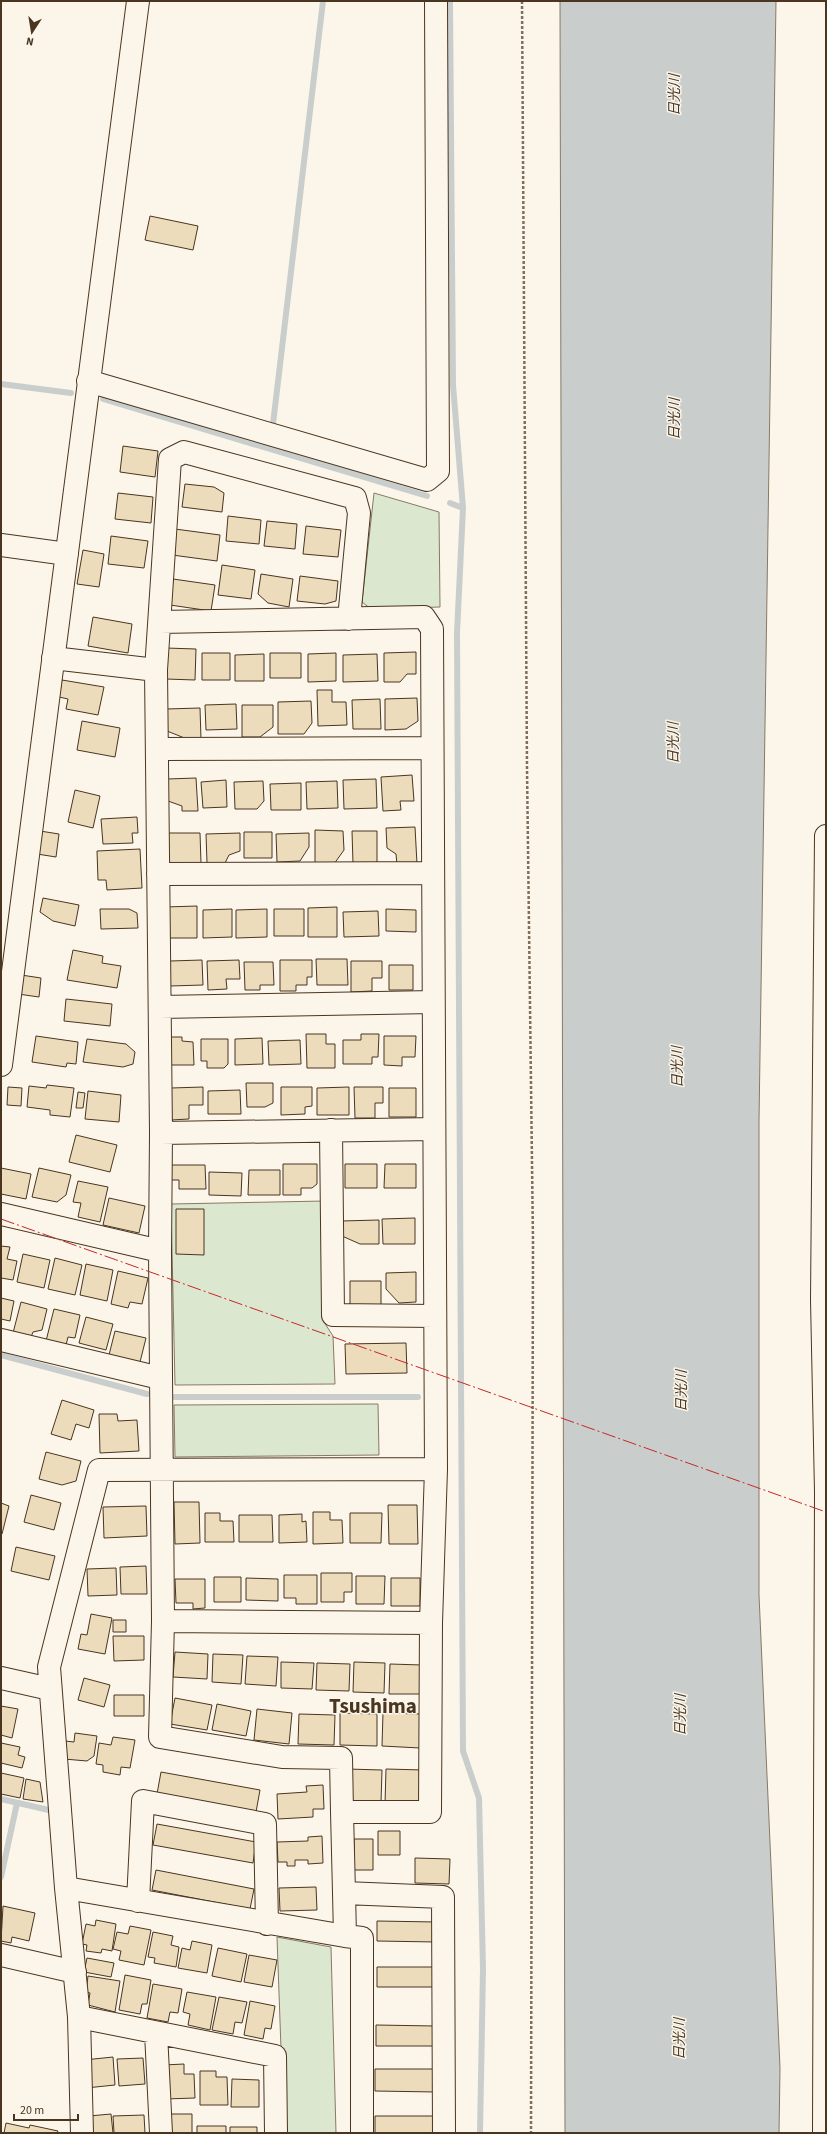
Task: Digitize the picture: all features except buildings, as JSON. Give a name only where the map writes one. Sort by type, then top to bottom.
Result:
[{"type":"street","points":[[1,1065],[3,1027],[54,658],[88,381],[138,1]]},
{"type":"street","points":[[88,381],[427,480],[438,471],[436,1]]},
{"type":"street","points":[[345,1936],[340,1758],[282,1757],[160,1737],[163,1621],[160,1470],[161,1133],[156,670],[170,459],[184,452],[355,498],[360,513],[350,619]]},
{"type":"street","points":[[1,545],[67,554]]},
{"type":"street","points":[[160,622],[424,617],[432,629],[436,1469],[431,1623],[430,1812],[342,1812]]},
{"type":"street","points":[[54,658],[156,670]]},
{"type":"street","points":[[157,748],[432,748]]},
{"type":"street","points":[[824,2133],[826,1492],[822,1300],[826,836]]},
{"type":"street","points":[[158,874],[433,874]]},
{"type":"street","points":[[160,1007],[434,1002]]},
{"type":"street","points":[[161,1133],[434,1129]]},
{"type":"street","points":[[331,1130],[333,1315],[435,1316]]},
{"type":"street","points":[[1,1214],[160,1251]]},
{"type":"street","points":[[1,1340],[160,1378]]},
{"type":"street","points":[[82,2133],[79,2017],[66,1888],[49,1667],[100,1470],[436,1469]]},
{"type":"street","points":[[163,1621],[431,1623]]},
{"type":"street","points":[[1,1678],[50,1689]]},
{"type":"street","points":[[138,1901],[143,1801],[265,1824],[267,1924]]},
{"type":"street","points":[[66,1888],[267,1924],[362,1938],[362,2133]]},
{"type":"street","points":[[344,1893],[443,1897],[444,2133]]},
{"type":"street","points":[[1,1955],[75,1972]]},
{"type":"street","points":[[79,2017],[275,2056],[276,2133]]},
{"type":"street","points":[[156,2033],[161,2133]]},
{"type":"path","points":[[522,1],[527,776],[533,1242],[531,2133]]},
{"type":"green space","points":[[374,493],[439,512],[440,607],[371,609],[362,602]]},
{"type":"green space","points":[[325,1201],[324,1322],[333,1336],[335,1384],[175,1385],[171,1204]]},
{"type":"green space","points":[[378,1404],[379,1455],[175,1457],[174,1405]]},
{"type":"green space","points":[[277,1937],[331,1947],[336,2133],[284,2133]]},
{"type":"water","name":"日光川","points":[[560,1],[776,1],[759,1121],[759,1595],[780,2068],[779,2133],[565,2133]]},
{"type":"waterway","points":[[273,424],[323,1]]},
{"type":"waterway","points":[[450,1],[453,385],[463,508],[457,633],[463,1751],[479,1798],[483,1969],[480,2133]]},
{"type":"waterway","points":[[1,384],[71,393]]},
{"type":"waterway","points":[[103,399],[427,496]]},
{"type":"waterway","points":[[450,503],[463,508]]},
{"type":"waterway","points":[[1,1355],[147,1394]]},
{"type":"waterway","points":[[174,1397],[418,1397]]},
{"type":"waterway","points":[[1,1799],[53,1811],[53,1808]]},
{"type":"waterway","points":[[1,1877],[17,1803]]},
{"type":"power","points":[[1,1219],[826,1512]]},
{"type":"district","name":"Tsushima","points":[[373,1706]]}]
